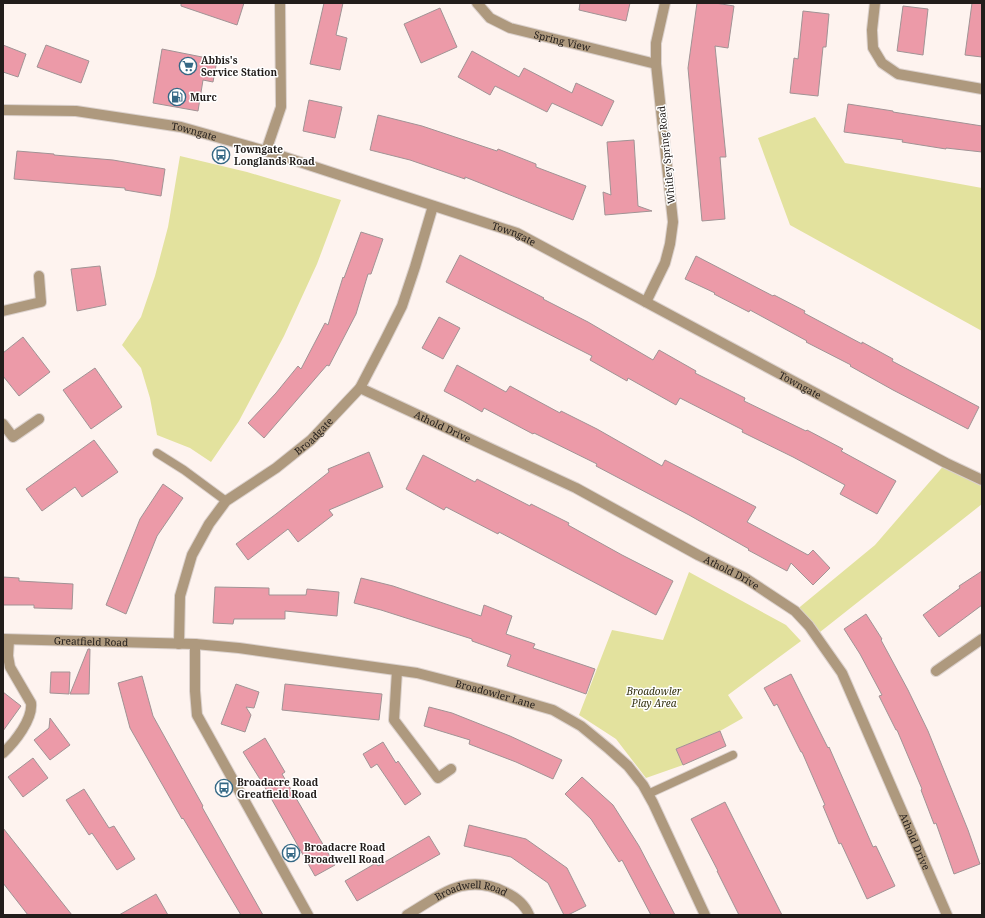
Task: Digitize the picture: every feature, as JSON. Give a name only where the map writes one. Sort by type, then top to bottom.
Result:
[{"type":"street","points":[[266,151],[282,107],[280,3]]},
{"type":"street","name":"Spring View","points":[[477,3],[490,18],[510,28],[656,64]]},
{"type":"street","name":"Whitley Spring Road","points":[[646,302],[665,263],[670,244],[673,222],[656,64],[656,43],[665,3]]},
{"type":"street","points":[[875,3],[872,30],[873,48],[882,63],[898,74],[982,89]]},
{"type":"street","name":"Towngate","points":[[3,110],[76,111],[181,127],[266,151],[516,233],[946,463],[982,480]]},
{"type":"street","name":"Broadgate","points":[[179,644],[180,596],[192,555],[209,524],[226,501],[276,468],[311,440],[360,388],[402,306],[433,206]]},
{"type":"street","points":[[3,311],[41,302],[39,276]]},
{"type":"street","name":"Athold Drive","points":[[360,388],[576,488],[698,555],[745,578],[794,611],[809,626],[842,673],[947,915]]},
{"type":"street","points":[[3,424],[12,437],[39,419]]},
{"type":"street","points":[[936,671],[982,639]]},
{"type":"street","points":[[3,753],[24,726],[30,716],[32,708],[31,703],[10,667],[6,640]]},
{"type":"street","name":"Greatfield Road","points":[[6,640],[179,644]]},
{"type":"street","name":"Broadowler Lane","points":[[179,644],[240,648],[424,675],[492,692],[553,710],[581,726],[628,766],[648,794],[705,915]]},
{"type":"street","points":[[195,644],[195,691],[197,715],[308,915]]},
{"type":"street","points":[[397,671],[394,720],[438,778],[451,769]]},
{"type":"street","name":"Broadwell Road","points":[[407,915],[460,885],[477,883],[494,886],[510,895],[526,907],[529,915]]},
{"type":"lane","points":[[157,453],[184,470],[226,501]]},
{"type":"lane","points":[[648,794],[733,755]]},
{"type":"green space","points":[[815,117],[845,163],[982,188],[982,331],[790,225],[758,138]]},
{"type":"green space","points":[[180,156],[247,172],[341,200],[317,264],[284,336],[239,421],[211,462],[190,448],[157,435],[150,398],[141,368],[122,345],[141,317],[155,276],[168,227]]},
{"type":"green space","points":[[946,463],[982,480],[982,504],[815,636],[795,611],[875,545]]},
{"type":"green space","name":"Broadowler Play Area","points":[[689,572],[786,625],[801,641],[728,695],[743,718],[720,731],[676,749],[683,765],[646,778],[616,739],[579,715],[612,630],[663,640]]},
{"type":"building","points":[[181,3],[244,3],[237,25],[181,6]]},
{"type":"building","points":[[324,3],[343,3],[336,35],[347,38],[340,70],[310,64]]},
{"type":"building","points":[[580,3],[630,3],[626,21],[579,10]]},
{"type":"building","points":[[697,3],[715,3],[734,6],[728,48],[715,46],[726,157],[720,157],[725,219],[702,221],[688,68]]},
{"type":"building","points":[[972,3],[982,3],[982,57],[965,55]]},
{"type":"building","points":[[903,6],[928,9],[923,55],[897,51]]},
{"type":"building","points":[[440,8],[457,47],[421,63],[404,24]]},
{"type":"building","points":[[803,11],[829,14],[826,47],[823,47],[818,96],[790,93],[794,58],[798,59]]},
{"type":"building","points":[[3,45],[26,54],[18,77],[3,72]]},
{"type":"building","points":[[46,45],[89,61],[81,83],[37,67]]},
{"type":"building","points":[[162,49],[217,60],[213,82],[203,80],[198,111],[153,103]]},
{"type":"building","points":[[472,51],[519,77],[524,68],[572,93],[576,83],[614,101],[602,126],[552,103],[547,112],[495,86],[490,95],[458,77]]},
{"type":"building","points":[[309,100],[342,107],[335,138],[303,131]]},
{"type":"building","points":[[848,104],[982,126],[982,152],[946,149],[902,142],[903,140],[844,132]]},
{"type":"building","points":[[378,115],[422,126],[497,151],[498,149],[536,164],[536,167],[586,186],[573,220],[465,177],[465,179],[410,160],[370,150]]},
{"type":"building","points":[[634,140],[638,206],[652,211],[605,215],[603,192],[611,195],[607,142]]},
{"type":"building","points":[[17,151],[113,160],[165,169],[161,196],[125,190],[125,188],[14,179]]},
{"type":"building","points":[[361,232],[383,239],[371,274],[368,274],[356,314],[329,366],[327,365],[264,438],[248,423],[276,393],[298,366],[301,369],[325,323],[328,325],[343,277],[344,278]]},
{"type":"building","points":[[460,255],[544,298],[543,299],[588,322],[653,360],[659,350],[696,371],[695,373],[745,398],[744,401],[806,431],[807,430],[843,449],[841,451],[896,481],[877,514],[840,494],[845,485],[742,432],[743,430],[680,398],[676,405],[628,378],[627,381],[590,360],[592,356],[446,282]]},
{"type":"building","points":[[696,256],[805,311],[804,313],[862,344],[862,342],[893,359],[892,361],[979,407],[968,429],[893,390],[850,366],[851,365],[806,342],[807,341],[750,310],[749,312],[714,294],[715,293],[685,279]]},
{"type":"building","points":[[100,266],[106,305],[77,311],[71,269]]},
{"type":"building","points":[[439,317],[460,328],[443,359],[422,348]]},
{"type":"building","points":[[23,337],[50,372],[19,396],[3,376],[3,353]]},
{"type":"building","points":[[457,365],[506,392],[510,386],[560,413],[561,411],[597,429],[662,466],[665,460],[756,507],[747,522],[808,555],[813,550],[830,568],[813,585],[791,563],[787,571],[689,515],[596,466],[597,464],[534,433],[533,434],[484,408],[482,412],[444,391]]},
{"type":"building","points":[[95,368],[122,407],[91,429],[63,390]]},
{"type":"building","points":[[94,440],[118,472],[82,497],[75,487],[42,511],[26,489]]},
{"type":"building","points":[[369,452],[383,487],[329,510],[333,515],[298,542],[288,529],[248,560],[236,544],[329,472],[328,469]]},
{"type":"building","points":[[423,455],[475,482],[477,479],[530,506],[531,504],[569,523],[568,525],[673,581],[656,615],[499,532],[498,534],[446,507],[444,510],[406,489]]},
{"type":"building","points":[[163,484],[183,498],[157,536],[126,614],[106,605],[140,519]]},
{"type":"building","points":[[982,571],[982,605],[939,637],[923,615],[960,588],[959,586]]},
{"type":"building","points":[[3,577],[19,578],[19,581],[73,584],[72,609],[34,608],[34,605],[3,605]]},
{"type":"building","points":[[361,578],[393,586],[481,616],[484,605],[512,616],[506,634],[535,644],[533,648],[595,669],[586,694],[507,666],[511,655],[472,641],[472,639],[354,603]]},
{"type":"building","points":[[215,587],[269,588],[269,595],[306,595],[307,589],[339,592],[337,616],[285,611],[285,619],[234,619],[233,624],[213,623]]},
{"type":"building","points":[[866,614],[882,639],[881,640],[928,731],[968,830],[980,864],[954,874],[936,823],[934,824],[921,790],[922,789],[897,730],[879,696],[882,695],[860,654],[844,629]]},
{"type":"building","points":[[88,649],[90,649],[89,694],[70,694]]},
{"type":"building","points":[[51,672],[70,672],[69,694],[50,693]]},
{"type":"building","points":[[791,674],[828,748],[829,747],[873,847],[876,846],[895,886],[867,899],[841,843],[839,844],[823,806],[825,805],[802,752],[777,704],[774,706],[764,688]]},
{"type":"building","points":[[142,676],[153,716],[263,915],[241,915],[183,818],[182,819],[130,728],[118,683]]},
{"type":"building","points":[[236,684],[259,692],[254,708],[246,707],[251,715],[245,732],[221,724]]},
{"type":"building","points":[[285,684],[382,694],[379,720],[282,710]]},
{"type":"building","points":[[3,692],[21,706],[3,731]]},
{"type":"building","points":[[429,707],[452,713],[510,736],[562,760],[553,779],[516,762],[469,744],[470,740],[424,726]]},
{"type":"building","points":[[50,718],[70,745],[50,760],[34,740],[49,728]]},
{"type":"building","points":[[720,731],[726,746],[683,765],[676,749]]},
{"type":"building","points":[[265,738],[285,772],[282,774],[335,865],[315,876],[263,784],[243,752]]},
{"type":"building","points":[[383,742],[396,763],[398,761],[421,794],[405,805],[377,764],[371,768],[363,754]]},
{"type":"building","points":[[33,758],[48,778],[23,797],[8,777]]},
{"type":"building","points":[[582,777],[613,805],[639,846],[675,915],[651,915],[622,860],[619,862],[591,819],[565,794]]},
{"type":"building","points":[[84,789],[109,828],[114,826],[135,859],[117,870],[92,833],[89,835],[66,800]]},
{"type":"building","points":[[725,802],[782,915],[739,915],[691,819]]},
{"type":"building","points":[[469,825],[526,839],[567,868],[586,906],[568,915],[564,915],[548,883],[511,857],[464,846]]},
{"type":"building","points":[[3,828],[72,915],[28,915],[3,883]]},
{"type":"building","points":[[429,836],[440,854],[357,901],[345,881],[376,863],[378,866]]},
{"type":"building","points":[[156,894],[168,915],[119,915]]},
{"type":"place","name":"Abbis's Service Station","points":[[188,66]]},
{"type":"place","name":"Murc","points":[[177,97]]},
{"type":"place","name":"Towngate Longlands Road","points":[[221,155]]},
{"type":"place","name":"Broadacre Road Greatfield Road","points":[[224,788]]},
{"type":"place","name":"Broadacre Road Broadwell Road","points":[[291,853]]}]
